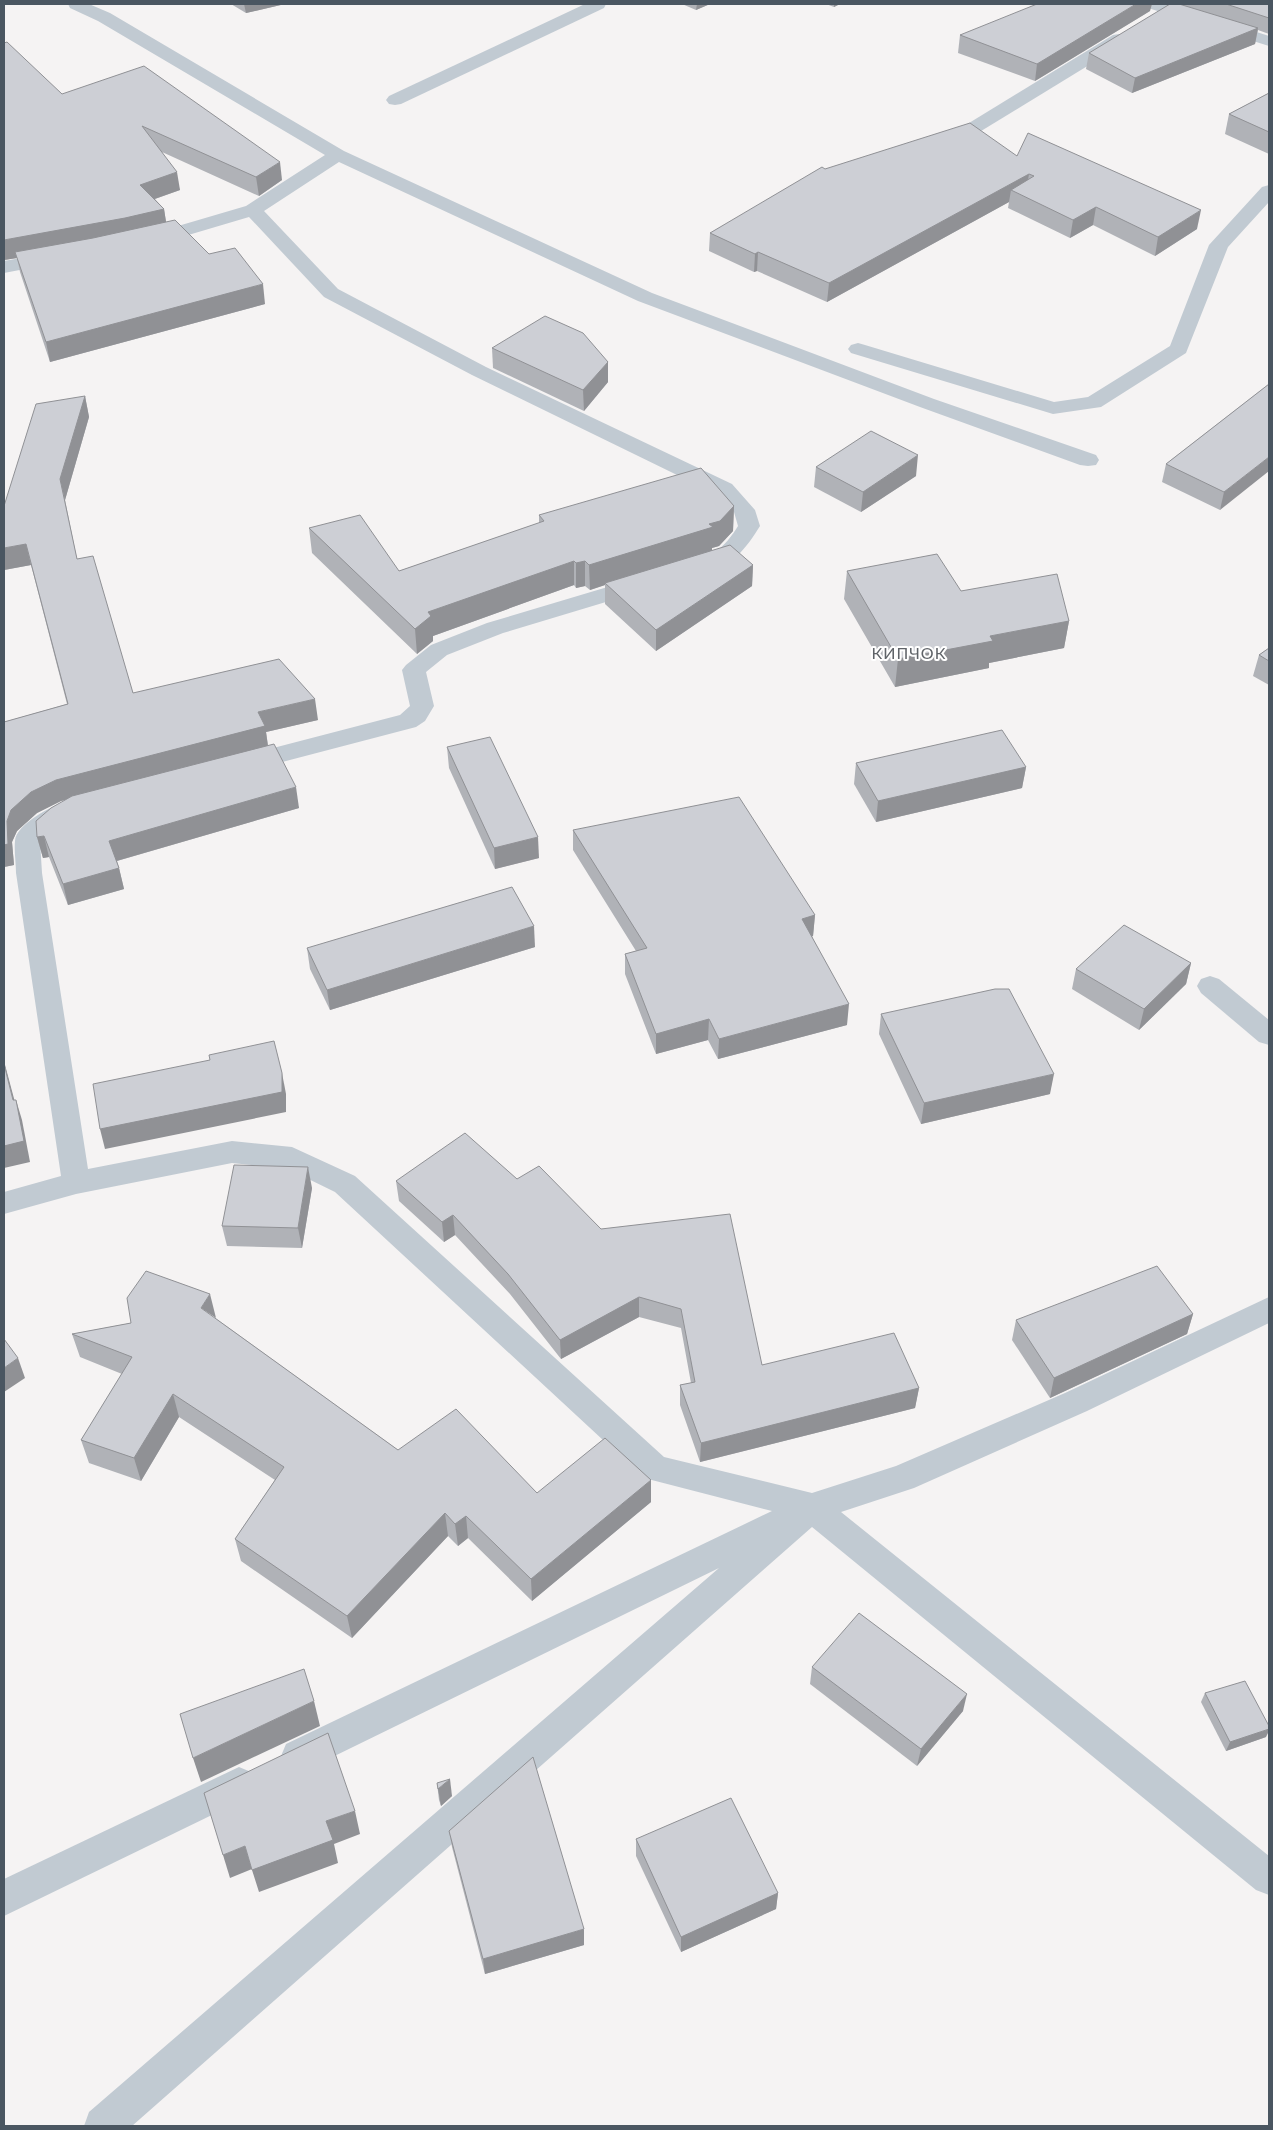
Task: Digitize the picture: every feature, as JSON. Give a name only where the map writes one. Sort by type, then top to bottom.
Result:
[{"type":"street","points":[[76,4],[104,17],[338,155],[645,297],[926,403],[1088,460]]},
{"type":"street","points":[[395,100],[598,4]]},
{"type":"street","points":[[1159,10],[1269,41]]},
{"type":"street","points":[[962,135],[1136,28]]},
{"type":"street","points":[[138,243],[200,227],[253,210],[338,155]]},
{"type":"street","points":[[858,349],[1052,408],[1094,402],[1179,349],[1219,245],[1269,191]]},
{"type":"street","points":[[222,769],[408,721],[417,715],[422,706],[414,670],[439,650],[494,628],[721,559],[740,540],[749,526],[744,510],[724,490],[479,372],[331,293],[253,210]]},
{"type":"street","points":[[4,267],[67,256]]},
{"type":"street","points":[[76,1183],[29,873],[27,840],[46,820],[68,809],[84,805]]},
{"type":"street","points":[[1210,986],[1269,1035]]},
{"type":"street","points":[[4,1203],[76,1183],[232,1152],[292,1158],[345,1184],[655,1468],[812,1506],[1269,1878]]},
{"type":"street","points":[[4,1898],[812,1506],[903,1478],[1076,1402],[1269,1309]]},
{"type":"street","points":[[103,2126],[812,1506]]},
{"type":"building","points":[[1037,4],[1136,4],[1037,64],[960,35]]},
{"type":"building","points":[[1170,4],[1179,4],[1258,28],[1135,78],[1089,53]]},
{"type":"building","points":[[1226,4],[1269,4],[1269,18]]},
{"type":"building","points":[[7,42],[62,94],[144,66],[280,162],[256,177],[142,126],[177,172],[140,185],[164,209],[4,240],[4,43]]},
{"type":"building","points":[[1269,93],[1269,132],[1229,114]]},
{"type":"building","points":[[970,123],[1017,156],[1028,133],[1201,210],[1158,237],[1096,207],[1073,220],[1011,190],[1034,176],[1029,174],[829,283],[758,252],[755,254],[710,233],[822,167],[825,169]]},
{"type":"building","points":[[175,220],[209,254],[235,248],[263,284],[46,342],[15,252],[93,238]]},
{"type":"building","points":[[545,316],[583,333],[608,362],[583,390],[492,348]]},
{"type":"building","points":[[1269,384],[1269,457],[1224,492],[1166,464]]},
{"type":"building","points":[[85,396],[60,479],[77,559],[93,556],[133,693],[279,659],[315,699],[258,712],[265,726],[56,780],[31,792],[11,810],[7,821],[8,844],[4,845],[4,722],[68,704],[26,544],[4,548],[4,506],[36,404]]},
{"type":"building","points":[[871,431],[918,455],[863,492],[816,467]]},
{"type":"building","points":[[701,468],[734,506],[720,521],[709,524],[713,527],[589,565],[585,561],[576,563],[574,561],[428,612],[431,616],[415,629],[309,528],[360,515],[399,571],[544,521],[539,515]]},
{"type":"building","points":[[730,545],[753,565],[656,630],[605,583]]},
{"type":"building","points":[[937,554],[961,591],[1057,574],[1069,621],[990,636],[993,641],[898,659],[847,571]]},
{"type":"building","points":[[1269,648],[1269,661],[1259,655]]},
{"type":"building","points":[[1002,730],[1026,767],[878,801],[856,763]]},
{"type":"building","points":[[490,737],[538,837],[494,848],[447,747]]},
{"type":"building","points":[[274,744],[296,787],[109,841],[119,868],[63,884],[44,836],[37,837],[36,821],[51,808],[72,796]]},
{"type":"building","points":[[739,797],[815,915],[802,919],[849,1004],[719,1039],[709,1019],[656,1034],[625,954],[647,948],[573,830]]},
{"type":"building","points":[[512,887],[534,926],[327,990],[307,948]]},
{"type":"building","points":[[1124,925],[1191,963],[1144,1009],[1076,969]]},
{"type":"building","points":[[995,989],[1009,989],[1054,1074],[924,1103],[881,1014]]},
{"type":"building","points":[[274,1041],[282,1073],[282,1092],[100,1129],[93,1084],[210,1060],[209,1055]]},
{"type":"building","points":[[4,1064],[13,1100],[16,1100],[24,1141],[4,1146]]},
{"type":"building","points":[[465,1133],[517,1179],[539,1166],[601,1229],[730,1214],[762,1365],[894,1333],[919,1388],[701,1443],[680,1385],[695,1382],[681,1309],[639,1297],[560,1340],[508,1274],[453,1215],[442,1222],[396,1181]]},
{"type":"building","points":[[234,1165],[308,1167],[298,1228],[222,1226]]},
{"type":"building","points":[[1157,1266],[1193,1314],[1054,1378],[1016,1320]]},
{"type":"building","points":[[146,1271],[210,1294],[201,1308],[398,1450],[456,1409],[537,1493],[605,1438],[651,1480],[531,1579],[466,1516],[455,1524],[445,1513],[347,1616],[235,1539],[284,1467],[173,1394],[134,1458],[81,1440],[132,1357],[72,1334],[131,1323],[127,1298]]},
{"type":"building","points":[[4,1339],[18,1358],[4,1368]]},
{"type":"building","points":[[859,1613],[967,1694],[921,1749],[812,1667]]},
{"type":"building","points":[[304,1669],[314,1701],[193,1758],[180,1714]]},
{"type":"building","points":[[1245,1681],[1269,1729],[1230,1742],[1205,1693]]},
{"type":"building","points":[[328,1733],[355,1811],[326,1821],[333,1840],[252,1870],[245,1846],[223,1855],[204,1793]]},
{"type":"building","points":[[533,1757],[584,1929],[483,1959],[449,1831]]},
{"type":"building","points":[[450,1779],[438,1789],[437,1783]]},
{"type":"building","points":[[731,1798],[778,1893],[681,1937],[636,1839]]},
{"type":"district","name":"КИПЧОК","points":[[909,653]]}]
